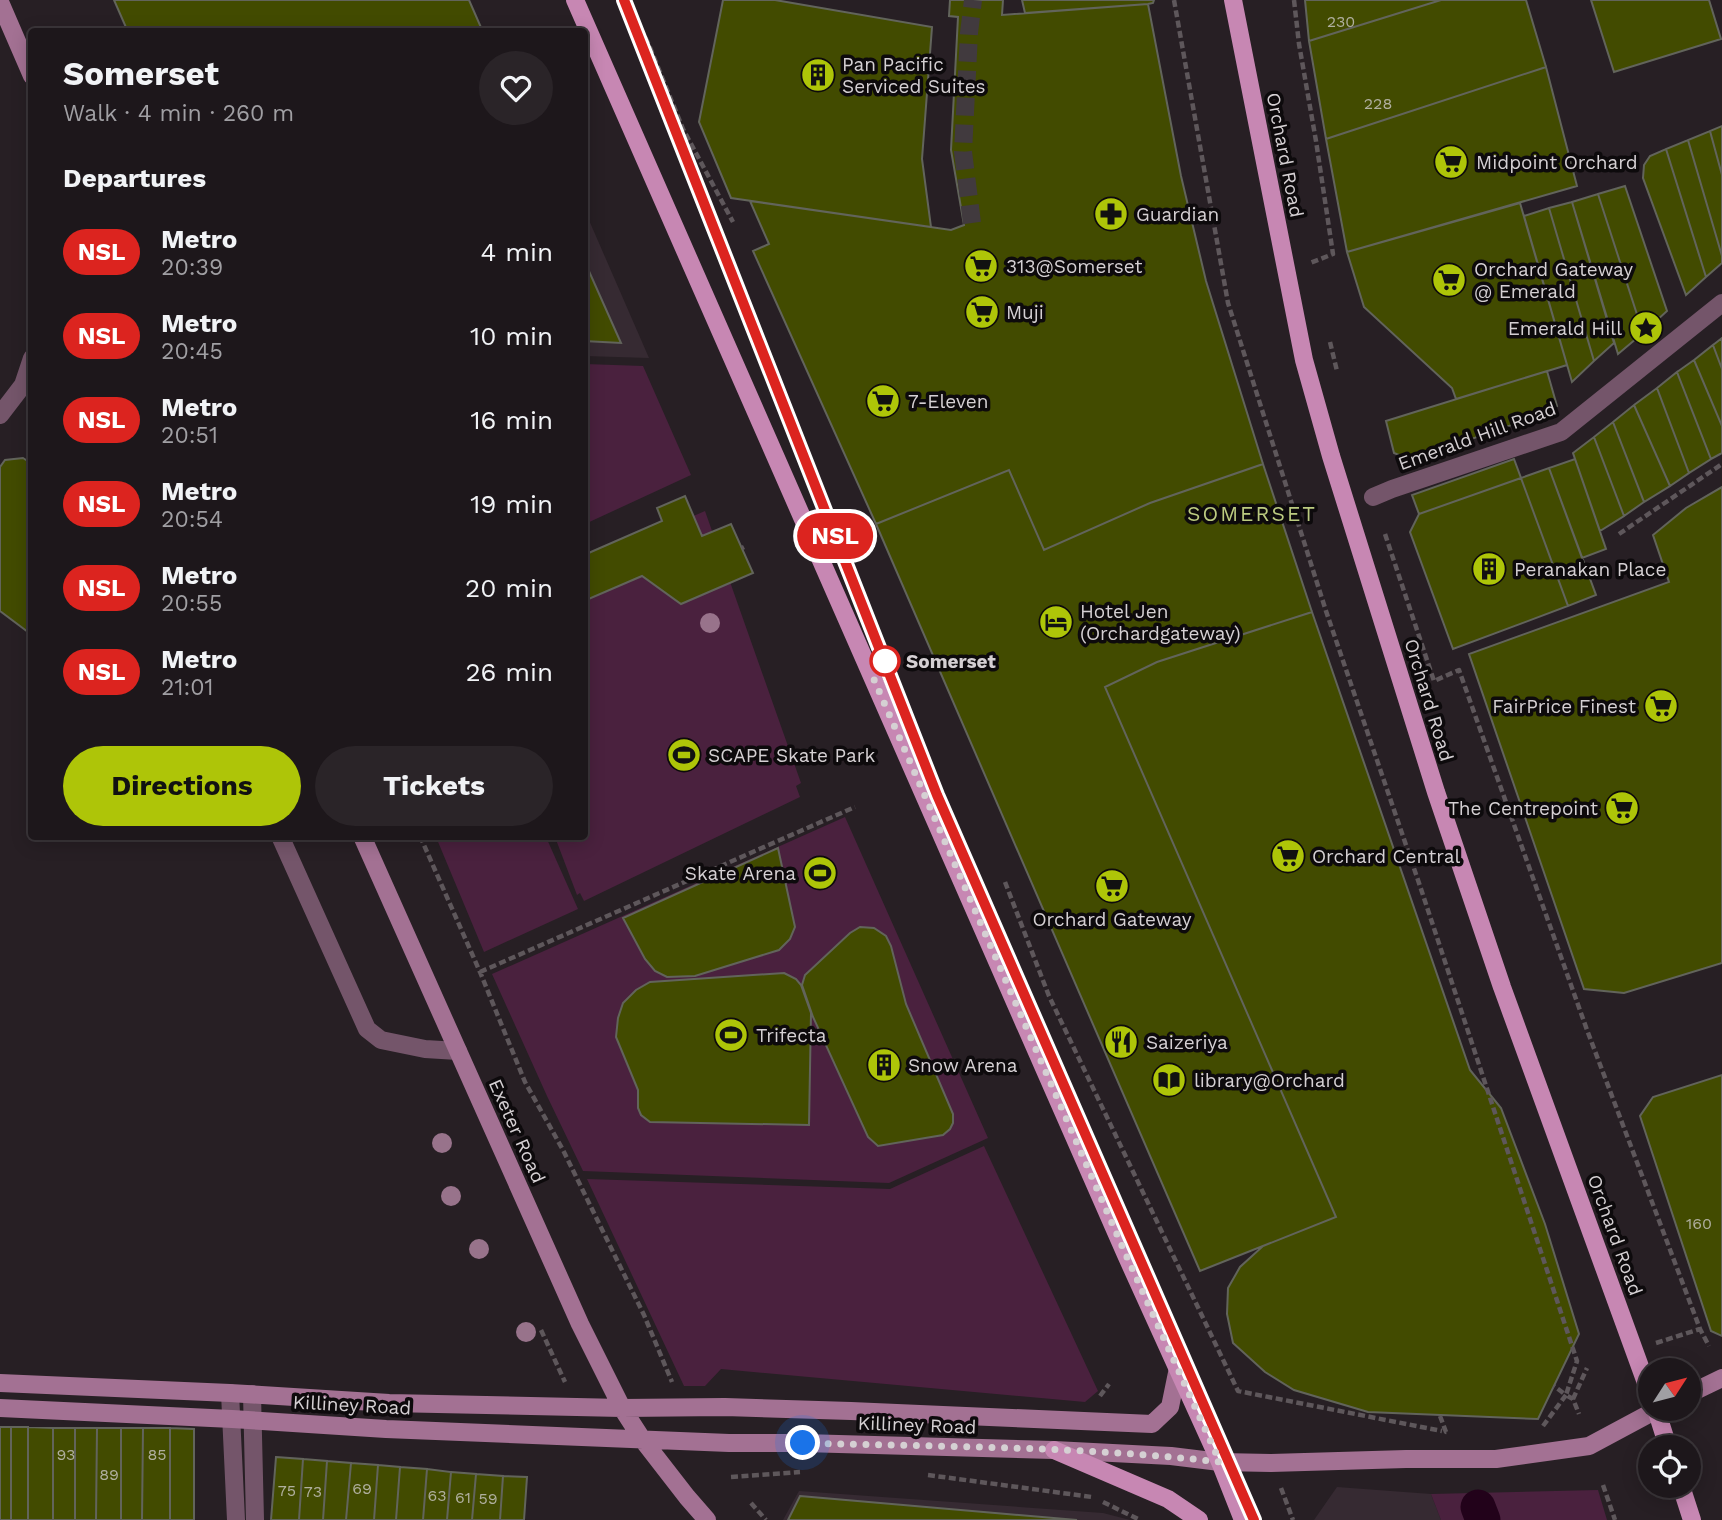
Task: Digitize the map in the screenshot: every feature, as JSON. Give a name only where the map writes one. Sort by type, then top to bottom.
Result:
[{"type":"main road","points":[[575,0],[588,28]]},
{"type":"main road","name":"Orchard Road","points":[[1233,0],[1304,360],[1331,456],[1432,779],[1493,961],[1638,1361]]},
{"type":"main road","points":[[588,29],[1244,1520]]},
{"type":"main road","points":[[1054,1450],[1168,1499],[1199,1520]]},
{"type":"main road","points":[[1685,1498],[1692,1520]]},
{"type":"street","points":[[2,13],[28,68]]},
{"type":"street","name":"Emerald Hill Road","points":[[1373,497],[1561,432],[1722,303]]},
{"type":"street","points":[[0,415],[27,382]]},
{"type":"street","points":[[282,840],[367,1029],[381,1040],[425,1049],[458,1051]]},
{"type":"street","name":"Exeter Road","points":[[364,840],[580,1324],[622,1408],[642,1439],[707,1520]]},
{"type":"street","name":"Killiney Road","points":[[0,1383],[388,1403],[622,1408],[725,1407],[1152,1424],[1170,1407],[1178,1368]]},
{"type":"street","points":[[1701,1388],[1722,1378]]},
{"type":"street","points":[[230,1393],[236,1520]]},
{"type":"street","points":[[252,1394],[255,1520]]},
{"type":"street","name":"Killiney Road","points":[[0,1408],[386,1429],[729,1443],[1054,1450],[1271,1463],[1496,1459],[1589,1446],[1638,1419]]},
{"type":"path","points":[[626,0],[649,45],[683,129],[733,222]]},
{"type":"path","points":[[1174,0],[1228,303],[1321,598],[1420,886],[1577,1360],[1566,1395],[1540,1430]]},
{"type":"path","points":[[1294,0],[1333,254],[1310,263]]},
{"type":"path","points":[[1327,330],[1339,380]]},
{"type":"path","points":[[1619,534],[1722,464]]},
{"type":"path","points":[[1373,497],[1434,681],[1459,670],[1582,1017],[1700,1329],[1709,1346]]},
{"type":"path","points":[[480,972],[855,807]]},
{"type":"path","points":[[422,840],[525,1082],[563,1150],[644,1315],[673,1384]]},
{"type":"path","points":[[1005,881],[1049,996],[1238,1391],[1446,1432],[1460,1431]]},
{"type":"path","points":[[1656,1344],[1700,1329]]},
{"type":"path","points":[[1573,1399],[1587,1368]]},
{"type":"path","points":[[1095,1403],[1109,1384]]},
{"type":"path","points":[[1554,1386],[1573,1399],[1579,1414]]},
{"type":"path","points":[[1440,1416],[1446,1432]]},
{"type":"path","points":[[731,1476],[801,1472]]},
{"type":"path","points":[[919,1474],[1092,1497],[1140,1520]]},
{"type":"path","points":[[1278,1479],[1293,1520]]},
{"type":"path","points":[[1603,1485],[1615,1520]]},
{"type":"path","points":[[751,1503],[766,1520]]},
{"type":"shaded area","points":[[588,218],[649,358],[588,356]]},
{"type":"shaded area","points":[[588,364],[643,366],[691,475],[588,523]]},
{"type":"shaded area","points":[[705,511],[801,783],[796,786],[800,797],[584,901],[580,893],[577,895],[556,840],[588,840],[588,562]]},
{"type":"shaded area","name":"Trifecta","points":[[845,817],[988,1138],[889,1183],[583,1171],[492,974]]},
{"type":"shaded area","points":[[437,840],[547,840],[578,909],[484,952]]},
{"type":"shaded area","points":[[984,1146],[1098,1391],[1085,1402],[721,1369],[705,1386],[684,1386],[587,1179],[890,1189]]},
{"type":"shaded area","points":[[1337,1487],[1431,1494],[1441,1520],[1314,1520]]},
{"type":"shaded area","points":[[1598,1490],[1607,1520],[1441,1520],[1431,1494]]},
{"type":"shaded area","points":[[799,1491],[1103,1513],[1130,1520],[783,1520]]},
{"type":"building","points":[[114,0],[469,0],[481,28],[126,28]]},
{"type":"building","name":"Pan Pacific Serviced Suites","points":[[723,0],[775,0],[932,27],[922,159],[931,227],[731,198],[699,122]]},
{"type":"building","name":"313@Somerset","points":[[950,0],[1003,0],[1002,15],[1148,4],[1181,176],[1206,281],[1263,464],[1150,503],[1044,550],[1009,470],[876,524],[753,251],[769,244],[750,201],[951,230],[964,225],[951,150],[958,17],[949,16]]},
{"type":"building","points":[[1022,0],[1154,0],[1148,4],[1025,13]]},
{"type":"building","points":[[1305,0],[1441,0],[1309,41]]},
{"type":"building","points":[[1441,0],[1526,0],[1546,67],[1326,139],[1309,41]]},
{"type":"building","points":[[1591,0],[1709,0],[1721,39],[1614,72]]},
{"type":"building","name":"Midpoint Orchard","points":[[1546,67],[1577,186],[1347,252],[1326,139]]},
{"type":"building","points":[[1722,126],[1722,175],[1710,131]]},
{"type":"building","points":[[1710,131],[1722,175],[1722,256],[1688,140]]},
{"type":"building","points":[[1688,140],[1722,256],[1722,263],[1706,277],[1666,149]]},
{"type":"building","points":[[1666,149],[1706,277],[1686,295],[1643,178],[1644,165],[1650,156]]},
{"type":"building","points":[[1625,186],[1667,311],[1643,333],[1598,194]]},
{"type":"building","points":[[1598,194],[1643,333],[1618,354],[1572,202]]},
{"type":"building","points":[[1572,202],[1614,343],[1594,361],[1549,208]]},
{"type":"building","name":"Orchard Gateway @ Emerald","points":[[1520,203],[1567,365],[1456,399],[1452,388],[1364,307],[1347,252]]},
{"type":"building","points":[[1549,208],[1594,361],[1572,382],[1524,216]]},
{"type":"building","points":[[588,269],[621,343],[588,341]]},
{"type":"building","points":[[1722,338],[1722,369],[1713,345]]},
{"type":"building","points":[[1713,345],[1722,369],[1722,426],[1694,360]]},
{"type":"building","points":[[1694,360],[1722,426],[1722,453],[1711,459],[1677,372]]},
{"type":"building","points":[[1547,371],[1557,406],[1546,413],[1411,460],[1394,453],[1386,421]]},
{"type":"building","points":[[1677,372],[1711,459],[1689,473],[1657,388]]},
{"type":"building","points":[[1657,388],[1689,473],[1670,486],[1634,405]]},
{"type":"building","points":[[1634,405],[1670,486],[1644,502],[1613,422]]},
{"type":"building","points":[[1613,422],[1644,502],[1624,516],[1594,437]]},
{"type":"building","points":[[1594,437],[1624,516],[1600,531],[1573,453]]},
{"type":"building","points":[[23,458],[28,461],[28,632],[0,611],[0,467],[5,460]]},
{"type":"building","points":[[1514,459],[1521,478],[1419,514],[1412,495]]},
{"type":"building","points":[[1575,459],[1606,549],[1582,558],[1549,468]]},
{"type":"building","name":"Orchard Gateway","points":[[1263,464],[1312,612],[1157,662],[1105,687],[1336,1217],[1200,1271],[876,524],[1009,470],[1044,550],[1150,503]]},
{"type":"building","points":[[1549,468],[1596,595],[1568,606],[1521,478]]},
{"type":"building","name":"Peranakan Place","points":[[1521,478],[1568,606],[1453,649],[1410,532],[1419,514]]},
{"type":"building","name":"The Centrepoint","points":[[1722,487],[1722,963],[1624,993],[1584,989],[1469,654],[1669,582],[1653,535],[1686,508]]},
{"type":"building","points":[[685,496],[702,536],[731,524],[753,573],[681,604],[642,576],[588,599],[588,553],[662,521],[657,508]]},
{"type":"building","name":"Orchard Central","points":[[1312,612],[1470,1070],[1501,1108],[1545,1224],[1579,1334],[1538,1419],[1368,1412],[1294,1390],[1265,1372],[1233,1343],[1227,1314],[1228,1288],[1240,1267],[1263,1246],[1336,1217],[1105,687],[1157,662]]},
{"type":"building","points":[[778,848],[795,927],[790,939],[779,950],[695,976],[667,977],[655,971],[645,959],[623,918]]},
{"type":"building","name":"Snow Arena","points":[[860,927],[874,928],[886,936],[891,946],[906,1004],[953,1114],[953,1123],[943,1135],[878,1146],[868,1137],[813,1017],[802,985],[805,975]]},
{"type":"building","points":[[784,973],[801,985],[811,1013],[809,1125],[650,1122],[641,1115],[638,1108],[638,1090],[616,1037],[623,1003],[636,990],[650,982]]},
{"type":"building","points":[[1722,1075],[1722,1336],[1711,1331],[1640,1116],[1653,1097]]},
{"type":"building","points":[[0,1427],[11,1427],[11,1520],[0,1520]]},
{"type":"building","points":[[11,1427],[28,1427],[28,1520],[11,1520]]},
{"type":"building","points":[[28,1427],[53,1428],[53,1520],[28,1520]]},
{"type":"building","points":[[53,1428],[75,1428],[75,1520],[53,1520]]},
{"type":"building","points":[[75,1428],[97,1428],[96,1520],[75,1520]]},
{"type":"building","points":[[97,1428],[121,1428],[121,1520],[96,1520]]},
{"type":"building","points":[[121,1428],[143,1428],[142,1520],[121,1520]]},
{"type":"building","points":[[143,1428],[170,1428],[170,1520],[142,1520]]},
{"type":"building","points":[[170,1428],[194,1429],[194,1520],[170,1520]]},
{"type":"building","points":[[276,1457],[303,1459],[299,1520],[271,1520]]},
{"type":"building","points":[[303,1459],[327,1461],[323,1520],[299,1520]]},
{"type":"building","points":[[327,1461],[351,1463],[346,1520],[323,1520]]},
{"type":"building","points":[[351,1463],[378,1465],[374,1520],[346,1520]]},
{"type":"building","points":[[378,1465],[400,1467],[396,1520],[374,1520]]},
{"type":"building","points":[[400,1467],[427,1469],[423,1520],[396,1520]]},
{"type":"building","points":[[427,1469],[451,1472],[447,1520],[423,1520]]},
{"type":"building","points":[[451,1472],[476,1474],[472,1520],[447,1520]]},
{"type":"building","points":[[476,1474],[503,1476],[500,1520],[472,1520]]},
{"type":"building","points":[[503,1476],[527,1477],[524,1520],[500,1520]]},
{"type":"building","points":[[800,1496],[1077,1520],[788,1520]]},
{"type":"waterway","points":[[1478,1507],[1483,1520]]},
{"type":"tunnel","points":[[972,223],[963,152],[973,0]]},
{"type":"metro line","name":"NSL","points":[[624,0],[937,795],[1254,1520]]},
{"type":"place","name":"Pan Pacific Serviced Suites","points":[[818,75]]},
{"type":"place","name":"Midpoint Orchard","points":[[1451,162]]},
{"type":"place","name":"Guardian","points":[[1111,214]]},
{"type":"place","name":"313@Somerset","points":[[981,266]]},
{"type":"place","name":"Orchard Gateway @ Emerald","points":[[1449,280]]},
{"type":"place","name":"Muji","points":[[982,312]]},
{"type":"place","name":"Emerald Hill","points":[[1646,328]]},
{"type":"place","name":"7-Eleven","points":[[883,401]]},
{"type":"place","name":"Peranakan Place","points":[[1489,569]]},
{"type":"place","name":"Hotel Jen (Orchardgateway)","points":[[1056,622]]},
{"type":"place","name":"Somerset","points":[[885,661]]},
{"type":"place","name":"FairPrice Finest","points":[[1661,706]]},
{"type":"place","name":"SCAPE Skate Park","points":[[684,755]]},
{"type":"place","name":"The Centrepoint","points":[[1622,808]]},
{"type":"place","name":"Orchard Central","points":[[1288,856]]},
{"type":"place","name":"Skate Arena","points":[[820,873]]},
{"type":"place","name":"Orchard Gateway","points":[[1112,886]]},
{"type":"place","name":"Trifecta","points":[[731,1035]]},
{"type":"place","name":"Saizeriya","points":[[1121,1042]]},
{"type":"place","name":"Snow Arena","points":[[884,1065]]},
{"type":"place","name":"library@Orchard","points":[[1169,1080]]},
{"type":"district","name":"SOMERSET","points":[[1252,513]]},
{"type":"route","points":[[803,1443],[1054,1450],[1171,1456],[1220,1462],[1126,1255],[872,675],[885,661]]}]
